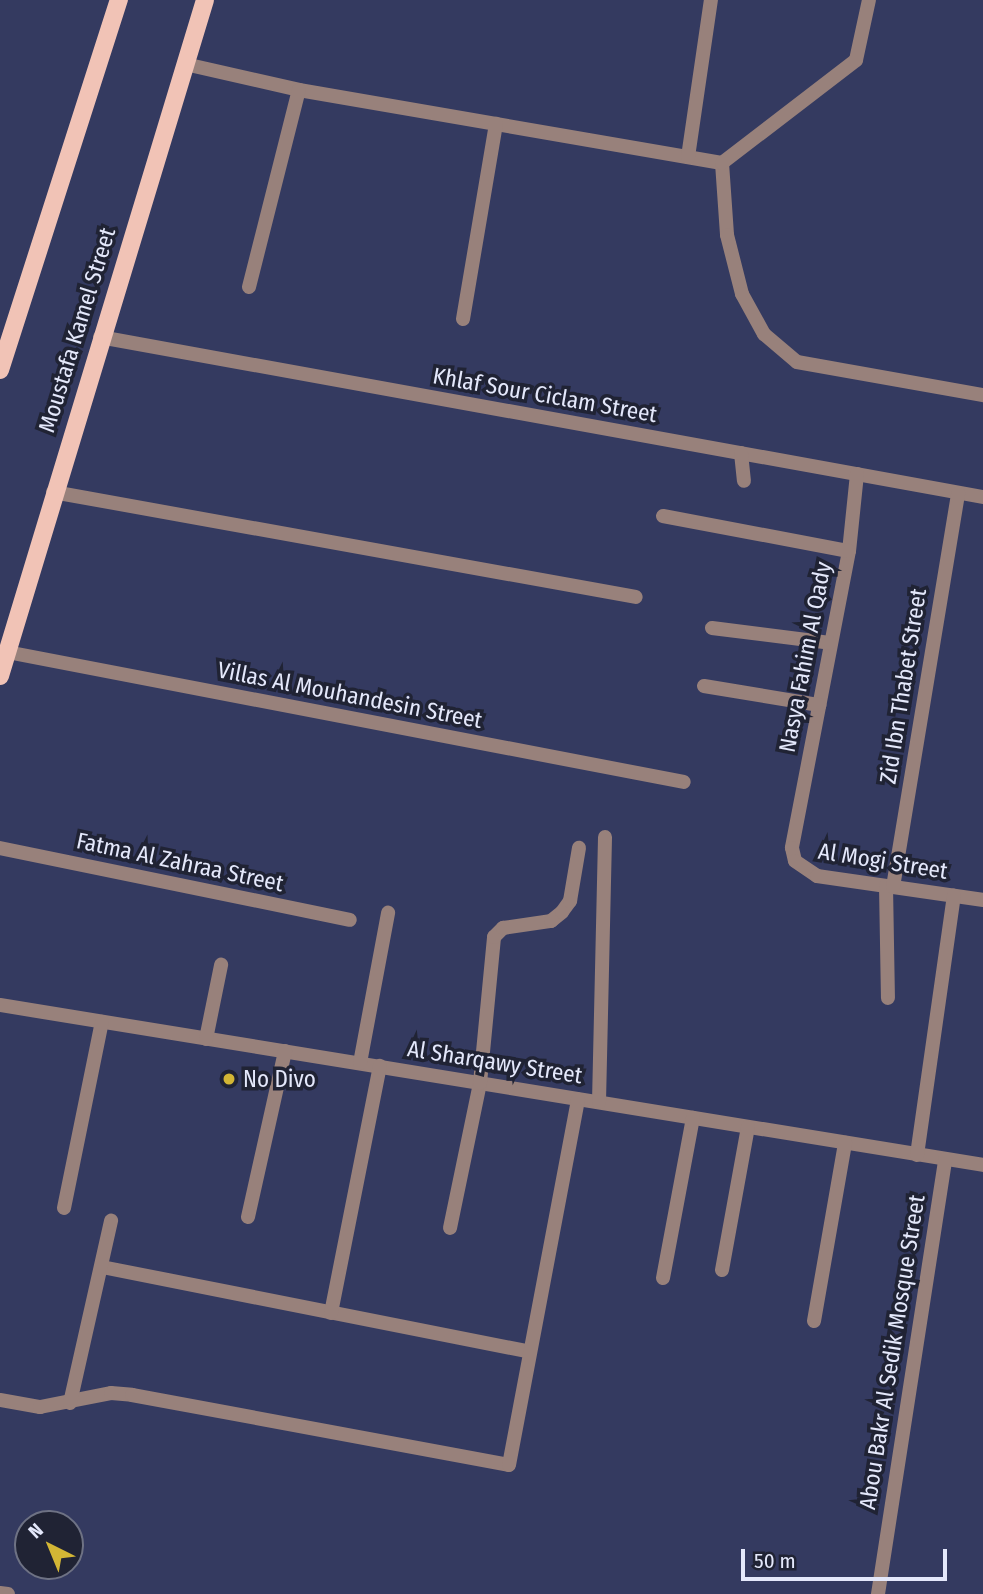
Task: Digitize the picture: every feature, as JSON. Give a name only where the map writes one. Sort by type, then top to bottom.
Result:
[{"type":"main road","points":[[0,370],[119,0]]},
{"type":"main road","name":"Moustafa Kamel Street","points":[[0,676],[100,337],[205,0]]},
{"type":"street","points":[[688,157],[711,0]]},
{"type":"street","points":[[185,64],[299,90],[722,163],[856,60],[869,0]]},
{"type":"street","points":[[248,287],[299,90]]},
{"type":"street","points":[[463,318],[496,124]]},
{"type":"street","points":[[722,163],[733,259],[742,294],[764,334],[797,362],[983,395]]},
{"type":"street","name":"Khlaf Sour Ciclam Street","points":[[100,337],[983,497]]},
{"type":"street","points":[[741,453],[744,481]]},
{"type":"street","name":"Nasya Fahim Al Qady","points":[[792,848],[849,551],[857,474]]},
{"type":"street","points":[[53,492],[636,597]]},
{"type":"street","name":"Zid Ibn Thabet Street","points":[[888,998],[889,887],[958,493]]},
{"type":"street","points":[[663,516],[849,551]]},
{"type":"street","points":[[712,628],[830,643]]},
{"type":"street","name":"Villas Al Mouhandesin Street","points":[[7,652],[684,782]]},
{"type":"street","points":[[704,686],[819,705]]},
{"type":"street","points":[[598,1102],[605,838]]},
{"type":"street","name":"Fatma Al Zahraa Street","points":[[0,848],[351,920]]},
{"type":"street","points":[[450,1228],[480,1083],[494,937],[503,928],[551,921],[562,912],[570,901],[579,848]]},
{"type":"street","name":"Al Mogi Street","points":[[792,848],[804,872],[983,900]]},
{"type":"street","points":[[917,1155],[954,896]]},
{"type":"street","points":[[360,1063],[388,913]]},
{"type":"street","points":[[206,1039],[220,965]]},
{"type":"street","name":"Al Sharqawy Street","points":[[0,1005],[983,1165]]},
{"type":"street","points":[[64,1208],[102,1022]]},
{"type":"street","points":[[248,1217],[285,1051]]},
{"type":"street","points":[[331,1312],[380,1066]]},
{"type":"street","points":[[0,1400],[40,1407],[70,1404],[90,1396],[132,1395],[509,1465],[578,1099]]},
{"type":"street","points":[[663,1278],[693,1118]]},
{"type":"street","points":[[722,1270],[748,1127]]},
{"type":"street","points":[[814,1321],[845,1143]]},
{"type":"street","name":"Abou Bakr Al Sedik Mosque Street","points":[[878,1594],[945,1159]]},
{"type":"street","points":[[70,1404],[111,1221]]},
{"type":"street","points":[[102,1267],[530,1352]]},
{"type":"street","points":[[0,1593],[8,1594]]},
{"type":"place","name":"No Divo","points":[[229,1079]]}]
